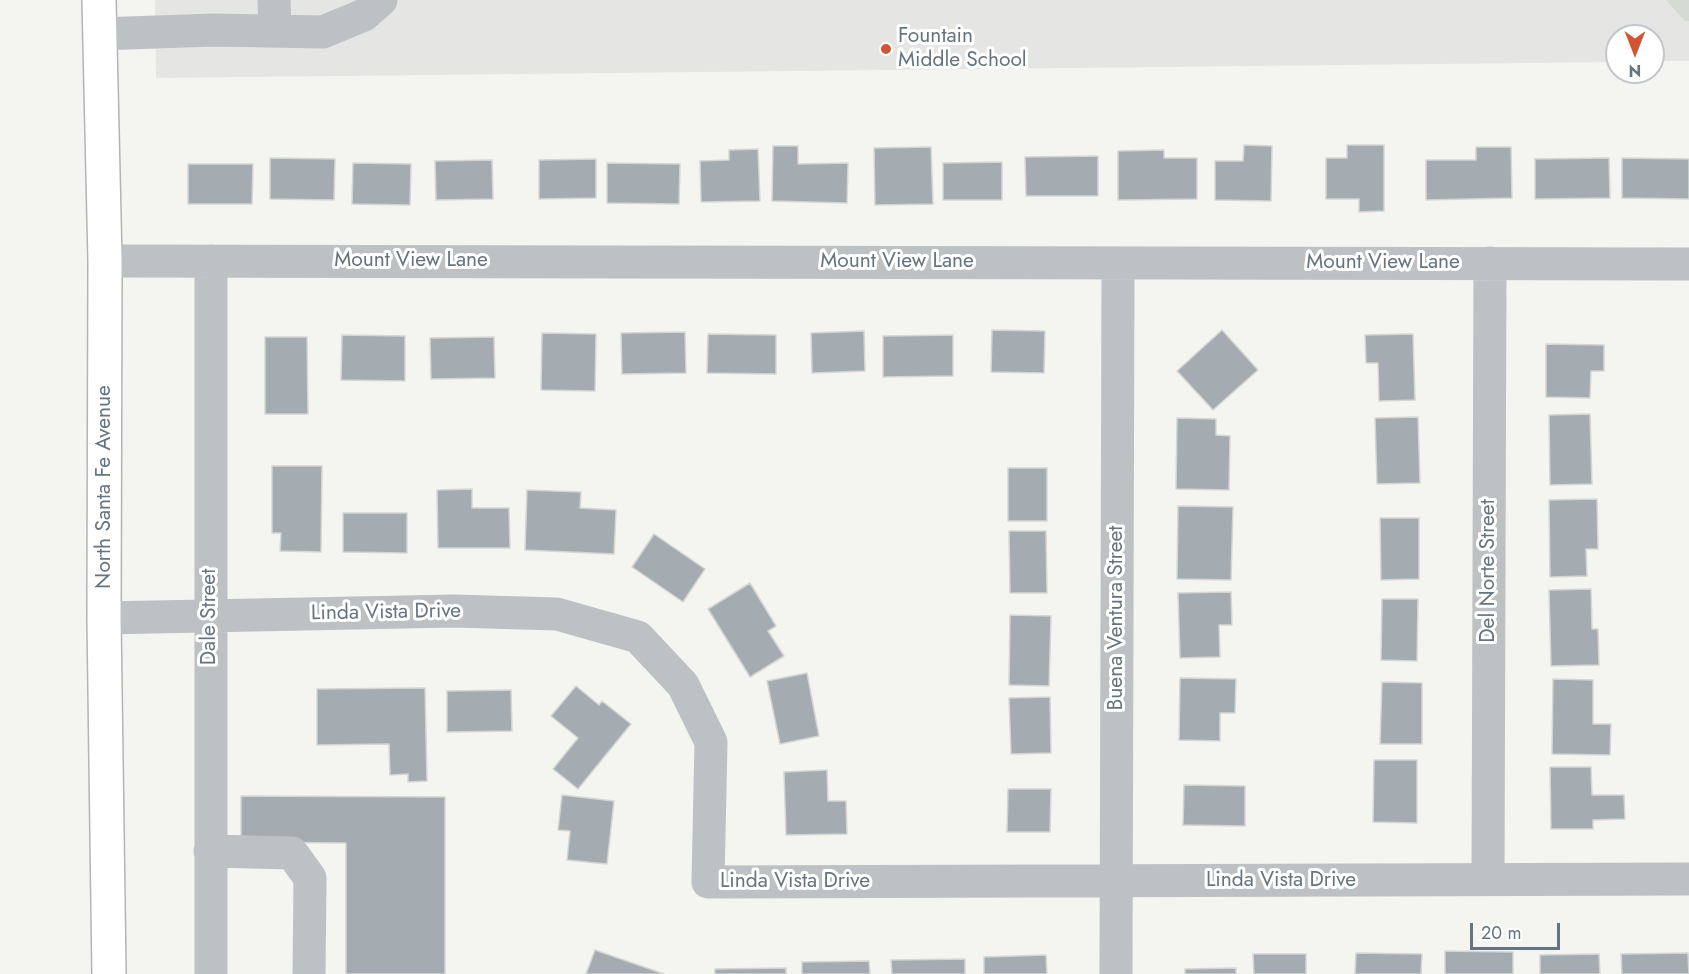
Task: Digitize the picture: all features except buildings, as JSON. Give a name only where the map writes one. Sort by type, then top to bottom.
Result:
[{"type":"main road","name":"North Santa Fe Avenue","points":[[99,0],[105,261],[104,618],[109,974]]},
{"type":"street","points":[[100,34],[213,30],[275,16],[323,32],[364,15],[381,0]]},
{"type":"street","name":"Mount View Lane","points":[[105,261],[1689,264]]},
{"type":"street","name":"Dale Street","points":[[211,261],[211,974]]},
{"type":"street","name":"Buena Ventura Street","points":[[1116,974],[1118,262]]},
{"type":"street","name":"Del Norte Street","points":[[1488,879],[1490,263]]},
{"type":"street","name":"Linda Vista Drive","points":[[104,618],[454,611],[557,614],[638,637],[683,686],[711,742],[708,882],[1689,879]]},
{"type":"street","points":[[210,851],[292,853],[310,878],[309,974]]},
{"type":"shaded area","name":"Fountain Middle School","points":[[155,0],[1689,0],[1689,61],[1665,61],[1665,24],[1605,24],[1605,62],[156,78]]},
{"type":"shaded area","points":[[1666,0],[1689,0],[1689,21],[1685,21]]},
{"type":"place","name":"Fountain Middle School","points":[[886,49]]}]
